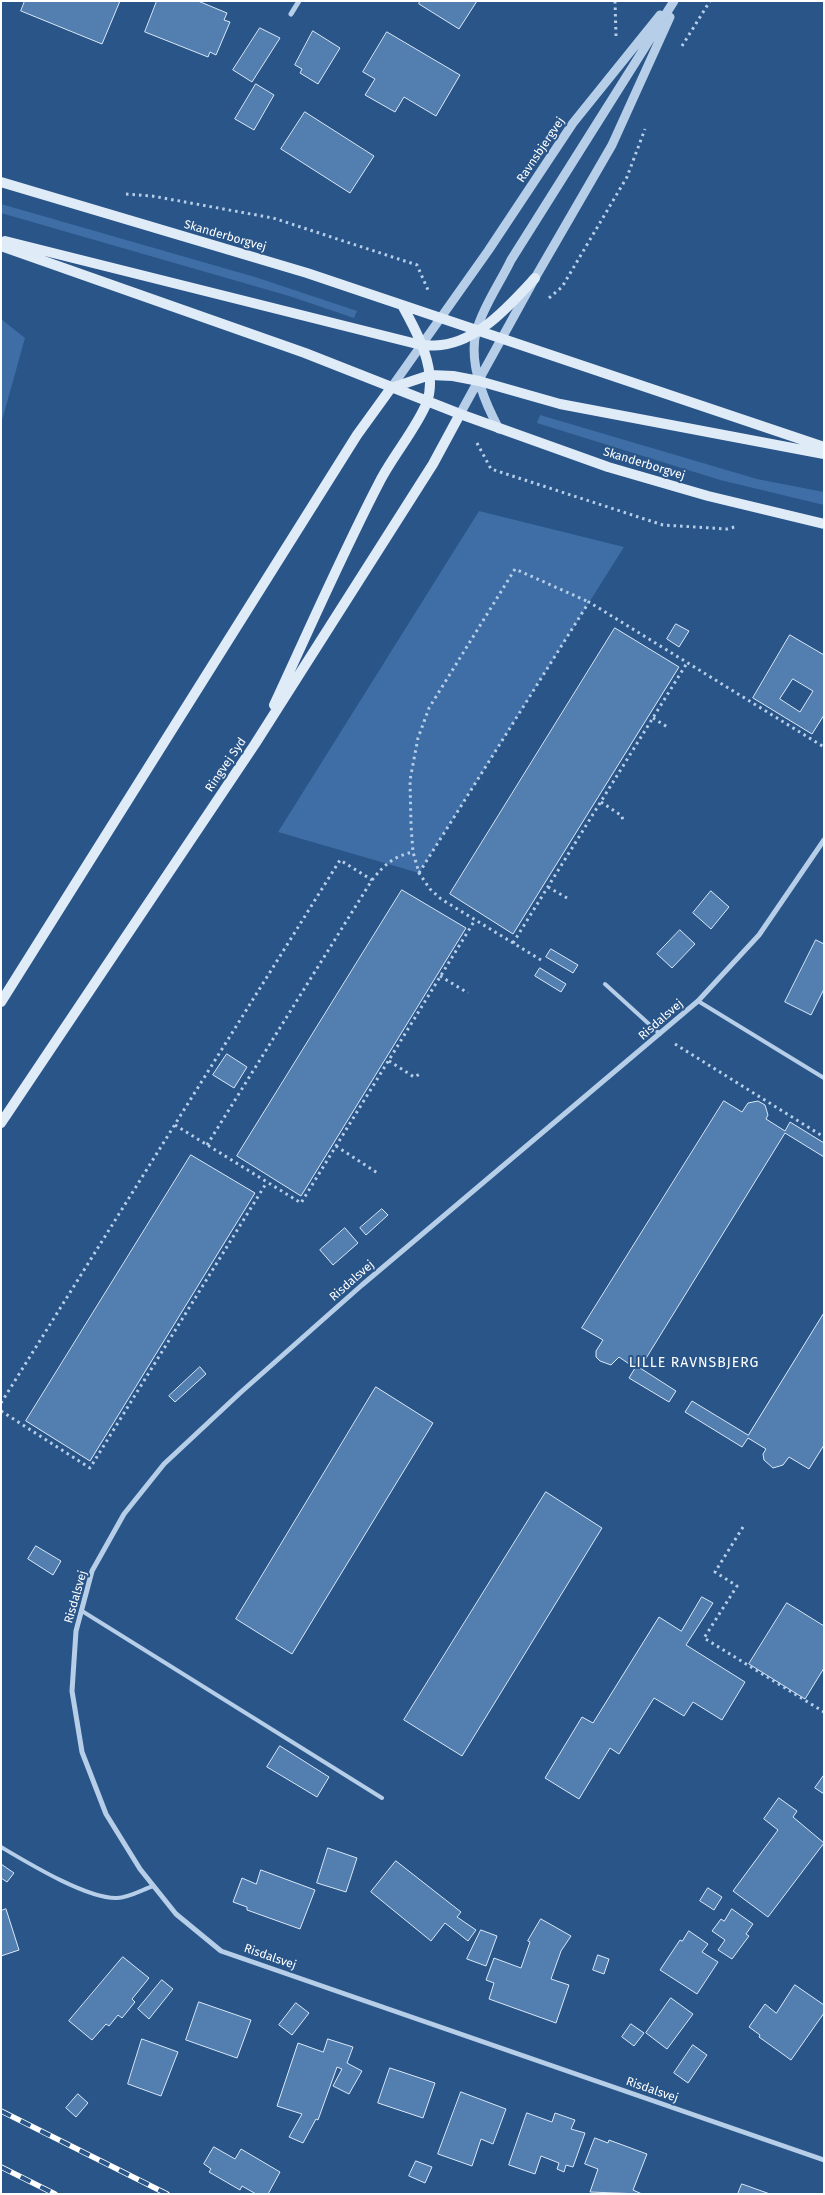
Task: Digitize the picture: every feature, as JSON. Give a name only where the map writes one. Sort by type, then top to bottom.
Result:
[{"type":"main road","name":"Skanderborgvej","points":[[1,182],[308,273],[824,447]]},
{"type":"main road","points":[[1,240],[421,345],[442,346],[476,330],[508,307],[535,278]]},
{"type":"main road","name":"Skanderborgvej","points":[[1,246],[305,352],[427,402],[608,467],[708,496],[824,524]]},
{"type":"main road","points":[[255,744],[381,479],[427,402],[430,375],[421,345],[402,305]]},
{"type":"main road","points":[[1,1002],[357,435],[391,388],[430,375],[453,376],[479,380],[560,404],[824,454]]},
{"type":"main road","name":"Ringvej Syd","points":[[1,1123],[255,744],[433,464],[460,414]]},
{"type":"street","points":[[292,14],[299,1]]},
{"type":"street","points":[[460,414],[535,278],[612,145],[674,1]]},
{"type":"street","points":[[499,429],[487,405],[479,380],[475,354],[476,330],[493,292],[511,260],[674,1]]},
{"type":"street","name":"Ravnsbjergvej","points":[[440,318],[488,251],[573,123],[674,1]]},
{"type":"street","points":[[391,388],[440,318]]},
{"type":"street","name":"Risdalsvej","points":[[824,840],[759,935],[698,1001],[355,1291],[240,1392],[164,1464],[124,1514],[92,1571],[76,1631],[72,1691],[82,1752],[106,1814],[140,1869],[176,1914],[221,1951],[824,2160]]},
{"type":"lane","points":[[605,984],[660,1034]]},
{"type":"lane","points":[[698,1001],[824,1078]]},
{"type":"lane","points":[[82,1610],[382,1798]]},
{"type":"lane","points":[[1,1847],[22,1860],[99,1897],[119,1898],[153,1886]]},
{"type":"path","points":[[681,48],[710,1]]},
{"type":"path","points":[[627,177],[647,122]]},
{"type":"path","points":[[124,194],[152,196],[273,218],[417,265],[440,318]]},
{"type":"path","points":[[460,414],[491,469],[663,525],[727,529],[744,525]]},
{"type":"path","points":[[541,960],[441,899],[419,873],[413,852],[410,780],[418,738],[429,708],[515,569],[589,602],[824,747]]},
{"type":"path","points":[[419,873],[589,602]]},
{"type":"path","points":[[513,943],[687,663]]},
{"type":"path","points":[[653,718],[670,728]]},
{"type":"path","points":[[601,802],[622,816],[623,822]]},
{"type":"path","points":[[207,1145],[372,880],[384,865],[399,855],[413,852]]},
{"type":"path","points":[[1,1403],[340,860],[372,880]]},
{"type":"path","points":[[548,886],[567,898]]},
{"type":"path","points":[[174,1125],[301,1203],[475,920]]},
{"type":"path","points":[[440,976],[468,993]]},
{"type":"path","points":[[660,1034],[824,1137]]},
{"type":"path","points":[[389,1060],[414,1077],[422,1073]]},
{"type":"path","points":[[336,1146],[379,1174]]},
{"type":"path","points":[[1,1410],[90,1468],[267,1182]]},
{"type":"path","points":[[743,1527],[715,1572],[737,1586],[704,1638],[824,1712]]},
{"type":"shaded area","points":[[1,204],[255,277],[357,311],[354,318],[289,296],[1,213]]},
{"type":"shaded area","points":[[1,319],[25,338],[1,424]]},
{"type":"shaded area","points":[[540,415],[757,479],[824,492],[824,505],[720,480],[537,423]]},
{"type":"shaded area","points":[[479,511],[624,547],[419,873],[278,832]]},
{"type":"building","points":[[25,1],[120,1],[102,44],[21,11]]},
{"type":"building","points":[[157,1],[198,1],[227,13],[224,20],[230,22],[216,55],[210,52],[208,57],[145,32]]},
{"type":"building","points":[[420,1],[477,1],[459,29],[419,4]]},
{"type":"building","points":[[260,28],[280,38],[252,82],[233,70]]},
{"type":"building","points":[[313,31],[340,48],[318,84],[300,73],[302,69],[295,65]]},
{"type":"building","points":[[387,32],[460,75],[436,116],[404,97],[395,112],[365,95],[375,79],[363,72]]},
{"type":"building","points":[[256,84],[274,95],[254,130],[235,119]]},
{"type":"building","points":[[305,112],[374,156],[350,193],[281,149]]},
{"type":"building","points":[[676,624],[689,631],[679,647],[667,639]]},
{"type":"building","points":[[615,628],[679,667],[513,934],[450,894]]},
{"type":"building","points":[[790,635],[824,655],[824,715],[812,734],[753,698]],"holes":[[[793,679],[813,691],[800,712],[780,699]]]},
{"type":"building","points":[[402,890],[466,928],[301,1196],[237,1156]]},
{"type":"building","points":[[711,891],[729,907],[711,929],[693,913]]},
{"type":"building","points":[[680,930],[695,944],[672,968],[657,954]]},
{"type":"building","points":[[816,940],[824,944],[824,989],[811,1015],[785,1002]]},
{"type":"building","points":[[551,949],[578,965],[573,973],[546,957]]},
{"type":"building","points":[[540,968],[566,984],[561,992],[535,976]]},
{"type":"building","points":[[227,1054],[247,1067],[234,1088],[213,1075]]},
{"type":"building","points":[[724,1101],[742,1112],[748,1103],[758,1101],[765,1105],[768,1115],[766,1119],[785,1131],[790,1122],[824,1143],[824,1157],[785,1133],[640,1368],[676,1391],[669,1402],[629,1378],[635,1368],[619,1357],[611,1365],[600,1361],[596,1357],[596,1351],[603,1340],[582,1328]]},
{"type":"building","points":[[191,1155],[255,1193],[90,1461],[26,1421]]},
{"type":"building","points":[[382,1209],[388,1215],[366,1235],[360,1228]]},
{"type":"building","points":[[345,1228],[358,1243],[333,1265],[320,1250]]},
{"type":"building","points":[[824,1313],[824,1445],[809,1469],[789,1457],[783,1465],[773,1468],[764,1460],[763,1454],[766,1449],[748,1438],[742,1447],[685,1412],[692,1401],[748,1435]]},
{"type":"building","points":[[200,1367],[206,1374],[175,1402],[169,1396]]},
{"type":"building","points":[[376,1387],[433,1423],[292,1654],[236,1619]]},
{"type":"building","points":[[546,1492],[602,1528],[462,1756],[404,1720]]},
{"type":"building","points":[[36,1546],[61,1561],[53,1575],[28,1559]]},
{"type":"building","points":[[702,1597],[713,1603],[686,1645],[745,1682],[722,1720],[693,1702],[684,1716],[654,1698],[619,1754],[610,1748],[579,1799],[545,1778],[582,1717],[593,1723],[659,1617],[681,1631]]},
{"type":"building","points":[[787,1603],[824,1626],[824,1668],[805,1699],[749,1664]]},
{"type":"building","points":[[280,1746],[329,1777],[317,1797],[267,1767]]},
{"type":"building","points":[[824,1775],[824,1794],[815,1788]]},
{"type":"building","points":[[779,1798],[797,1811],[793,1817],[824,1843],[768,1917],[733,1891],[778,1830],[764,1819]]},
{"type":"building","points":[[328,1848],[357,1858],[346,1892],[317,1883]]},
{"type":"building","points":[[396,1861],[461,1912],[457,1917],[476,1930],[468,1941],[445,1923],[431,1941],[371,1892]]},
{"type":"building","points":[[1,1864],[14,1873],[7,1882],[1,1878]]},
{"type":"building","points":[[261,1870],[315,1890],[300,1929],[247,1910],[247,1907],[233,1902],[242,1878],[256,1884]]},
{"type":"building","points":[[708,1888],[722,1897],[714,1910],[700,1901]]},
{"type":"building","points":[[6,1909],[19,1950],[1,1956],[1,1911]]},
{"type":"building","points":[[732,1909],[753,1924],[746,1934],[749,1936],[732,1959],[718,1950],[725,1940],[712,1931],[721,1919],[724,1921]]},
{"type":"building","points":[[541,1919],[571,1936],[561,1951],[551,1979],[569,1985],[556,2023],[489,1999],[494,1983],[486,1980],[494,1958],[521,1968],[530,1942],[528,1941]]},
{"type":"building","points":[[481,1930],[497,1936],[486,1966],[467,1959]]},
{"type":"building","points":[[689,1931],[708,1944],[702,1952],[718,1962],[697,1994],[660,1970],[680,1940],[682,1941]]},
{"type":"building","points":[[598,1955],[609,1959],[604,1974],[593,1970]]},
{"type":"building","points":[[123,1957],[149,1978],[132,1999],[135,2002],[122,2018],[118,2015],[109,2026],[106,2024],[92,2040],[69,2021]]},
{"type":"building","points":[[162,1980],[173,1989],[149,2019],[138,2009]]},
{"type":"building","points":[[795,1985],[824,2005],[824,2013],[791,2060],[759,2037],[760,2035],[749,2027],[765,2004],[776,2013]]},
{"type":"building","points":[[671,1998],[693,2014],[667,2049],[646,2033]]},
{"type":"building","points":[[199,2002],[251,2020],[237,2058],[186,2040]]},
{"type":"building","points":[[296,2003],[309,2013],[292,2035],[279,2025]]},
{"type":"building","points":[[631,2024],[644,2033],[634,2046],[622,2037]]},
{"type":"building","points":[[142,2039],[178,2052],[161,2096],[128,2084]]},
{"type":"building","points":[[328,2039],[353,2047],[347,2063],[362,2071],[349,2094],[333,2086],[342,2069],[337,2067],[318,2120],[316,2119],[303,2143],[289,2137],[302,2114],[277,2106],[298,2043],[323,2052]]},
{"type":"building","points":[[693,2045],[707,2055],[688,2083],[674,2073]]},
{"type":"building","points":[[390,2068],[435,2083],[423,2118],[378,2103]]},
{"type":"building","points":[[461,2092],[506,2109],[493,2144],[481,2139],[472,2166],[438,2154]]},
{"type":"building","points":[[78,2094],[88,2103],[76,2117],[66,2108]]},
{"type":"building","points":[[527,2113],[552,2122],[555,2113],[575,2120],[571,2129],[585,2133],[573,2167],[566,2165],[564,2172],[557,2169],[559,2163],[541,2156],[535,2174],[509,2165]]},
{"type":"building","points":[[595,2138],[608,2143],[609,2140],[647,2154],[633,2190],[642,2194],[590,2192],[598,2169],[585,2164]]},
{"type":"building","points":[[214,2147],[235,2159],[241,2149],[280,2172],[268,2194],[256,2194],[242,2186],[240,2190],[209,2172],[211,2169],[204,2164]]},
{"type":"building","points":[[416,2161],[432,2167],[425,2183],[409,2176]]},
{"type":"building","points":[[742,2184],[770,2194],[738,2194]]},
{"type":"railway","points":[[1,2111],[167,2194]]},
{"type":"railway","points":[[1,2167],[55,2194]]},
{"type":"district","name":"LILLE RAVNSBJERG","points":[[694,1363]]}]
